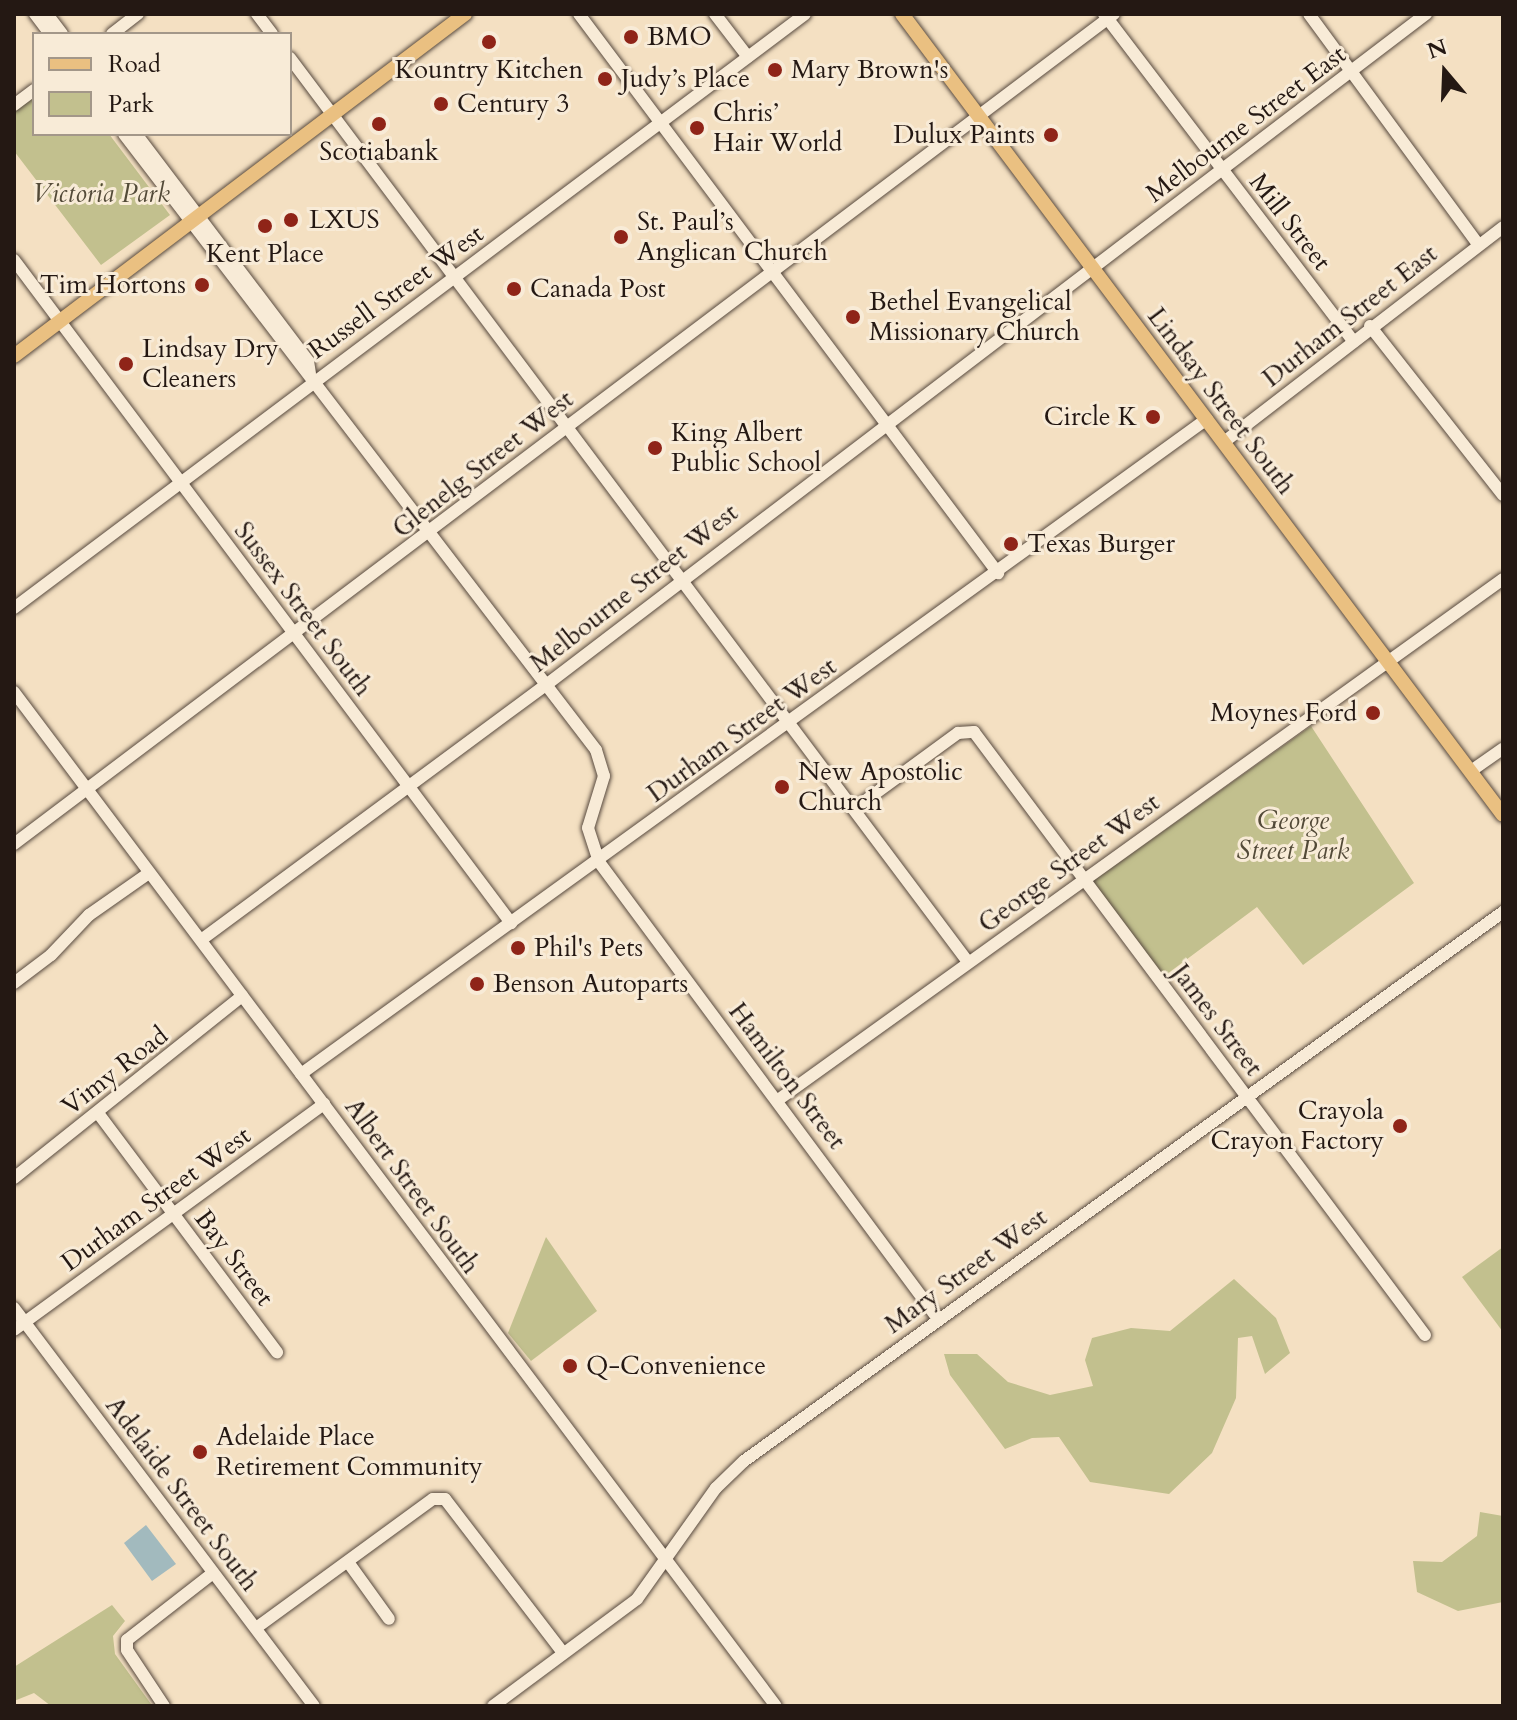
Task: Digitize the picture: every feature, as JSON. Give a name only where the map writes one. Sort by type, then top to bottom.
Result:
[{"type":"main road","points":[[14,356],[465,14]]},
{"type":"main road","name":"Lindsay Street South","points":[[902,14],[1503,815]]},
{"type":"street","points":[[35,14],[48,32]]},
{"type":"street","points":[[47,14],[60,32]]},
{"type":"street","points":[[115,32],[138,14]]},
{"type":"street","points":[[257,14],[270,32]]},
{"type":"street","points":[[579,14],[998,573]]},
{"type":"street","points":[[715,14],[748,57]]},
{"type":"street","name":"Russell Street West","points":[[14,608],[312,377],[456,274],[805,14]]},
{"type":"street","points":[[1309,14],[1478,244]]},
{"type":"street","name":"Melbourne Street East","points":[[1093,269],[1426,14]]},
{"type":"street","name":"Glenelg Street West","points":[[14,844],[569,428],[1109,16]]},
{"type":"street","name":"Mill Street","points":[[1109,16],[1354,342]]},
{"type":"street","points":[[292,61],[456,274],[968,962]]},
{"type":"street","points":[[14,105],[32,92]]},
{"type":"street","points":[[126,136],[194,220]]},
{"type":"street","points":[[137,136],[298,367],[312,377],[596,750],[603,768],[603,785],[588,828],[599,862]]},
{"type":"street","name":"Durham Street East","points":[[1224,442],[1354,342],[1370,326],[1503,227]]},
{"type":"street","name":"Sussex Street South","points":[[14,260],[511,923]]},
{"type":"street","name":"Melbourne Street West","points":[[201,940],[407,784],[546,685],[886,422],[1093,269]]},
{"type":"street","points":[[1370,326],[1503,495]]},
{"type":"street","name":"Durham Street West","points":[[301,1074],[599,862],[1207,419]]},
{"type":"street","name":"George Street West","points":[[778,1100],[1084,877],[1503,579]]},
{"type":"street","name":"Albert Street South","points":[[14,692],[18,707],[89,789],[665,1562],[776,1706]]},
{"type":"street","name":"James Street","points":[[854,809],[958,733],[974,732],[1425,1335]]},
{"type":"street","points":[[1471,771],[1503,749]]},
{"type":"street","name":"Hamilton Street","points":[[599,862],[938,1319]]},
{"type":"street","points":[[14,983],[51,955],[89,915],[149,873]]},
{"type":"street","name":"Mary Street West","points":[[493,1706],[637,1599],[716,1488],[744,1461],[1503,912]]},
{"type":"street","name":"Vimy Road","points":[[14,1178],[242,996]]},
{"type":"street","name":"Durham Street West","points":[[19,1326],[324,1104]]},
{"type":"street","name":"Bay Street","points":[[98,1113],[277,1352]]},
{"type":"street","name":"Adelaide Street South","points":[[14,1308],[19,1326],[314,1706]]},
{"type":"street","points":[[256,1628],[433,1499],[445,1499],[563,1653]]},
{"type":"street","points":[[348,1562],[389,1619]]},
{"type":"street","points":[[164,1706],[127,1650],[127,1640],[213,1573]]},
{"type":"green space","name":"Victoria Park","points":[[32,96],[32,136],[111,136],[170,215],[101,265],[14,151],[14,110]]},
{"type":"green space","name":"George Street Park","points":[[1311,726],[1414,883],[1303,965],[1257,907],[1159,980],[1089,884]]},
{"type":"green space","points":[[546,1237],[597,1311],[531,1361],[508,1333]]},
{"type":"green space","points":[[1503,1247],[1503,1332],[1462,1277]]},
{"type":"green space","points":[[1234,1279],[1276,1318],[1290,1353],[1265,1374],[1252,1336],[1238,1338],[1236,1398],[1212,1453],[1169,1494],[1090,1482],[1059,1437],[1032,1438],[1005,1449],[950,1375],[944,1354],[977,1354],[1008,1382],[1050,1395],[1093,1386],[1085,1360],[1092,1338],[1131,1328],[1170,1331]]},
{"type":"green space","points":[[1480,1512],[1503,1516],[1503,1602],[1458,1611],[1417,1592],[1413,1561],[1442,1562],[1477,1536]]},
{"type":"green space","points":[[112,1605],[125,1621],[113,1636],[115,1654],[151,1704],[51,1706],[34,1693],[14,1701],[14,1667]]},
{"type":"water","points":[[146,1525],[176,1564],[152,1581],[124,1543]]},
{"type":"place","name":"BMO","points":[[631,37]]},
{"type":"place","name":"Kountry Kitchen","points":[[489,42]]},
{"type":"place","name":"Mary Brown's","points":[[775,70]]},
{"type":"place","name":"Judy’s Place","points":[[605,79]]},
{"type":"place","name":"Century 3","points":[[441,104]]},
{"type":"place","name":"Scotiabank","points":[[379,124]]},
{"type":"place","name":"Chris’ Hair World","points":[[697,128]]},
{"type":"place","name":"Dulux Paints","points":[[1051,135]]},
{"type":"place","name":"LXUS","points":[[291,220]]},
{"type":"place","name":"Kent Place","points":[[265,226]]},
{"type":"place","name":"St. Paul’s Anglican Church","points":[[621,237]]},
{"type":"place","name":"Tim Hortons","points":[[202,285]]},
{"type":"place","name":"Canada Post","points":[[514,289]]},
{"type":"place","name":"Bethel Evangelical Missionary Church","points":[[853,317]]},
{"type":"place","name":"Lindsay Dry Cleaners","points":[[126,364]]},
{"type":"place","name":"Circle K","points":[[1153,417]]},
{"type":"place","name":"King Albert Public School","points":[[655,448]]},
{"type":"place","name":"Texas Burger","points":[[1011,544]]},
{"type":"place","name":"Moynes Ford","points":[[1373,713]]},
{"type":"place","name":"New Apostolic Church","points":[[782,787]]},
{"type":"place","name":"Phil's Pets","points":[[518,948]]},
{"type":"place","name":"Benson Autoparts","points":[[477,984]]},
{"type":"place","name":"Crayola Crayon Factory","points":[[1400,1126]]},
{"type":"place","name":"Q-Convenience","points":[[570,1366]]},
{"type":"place","name":"Adelaide Place Retirement Community","points":[[200,1452]]}]
